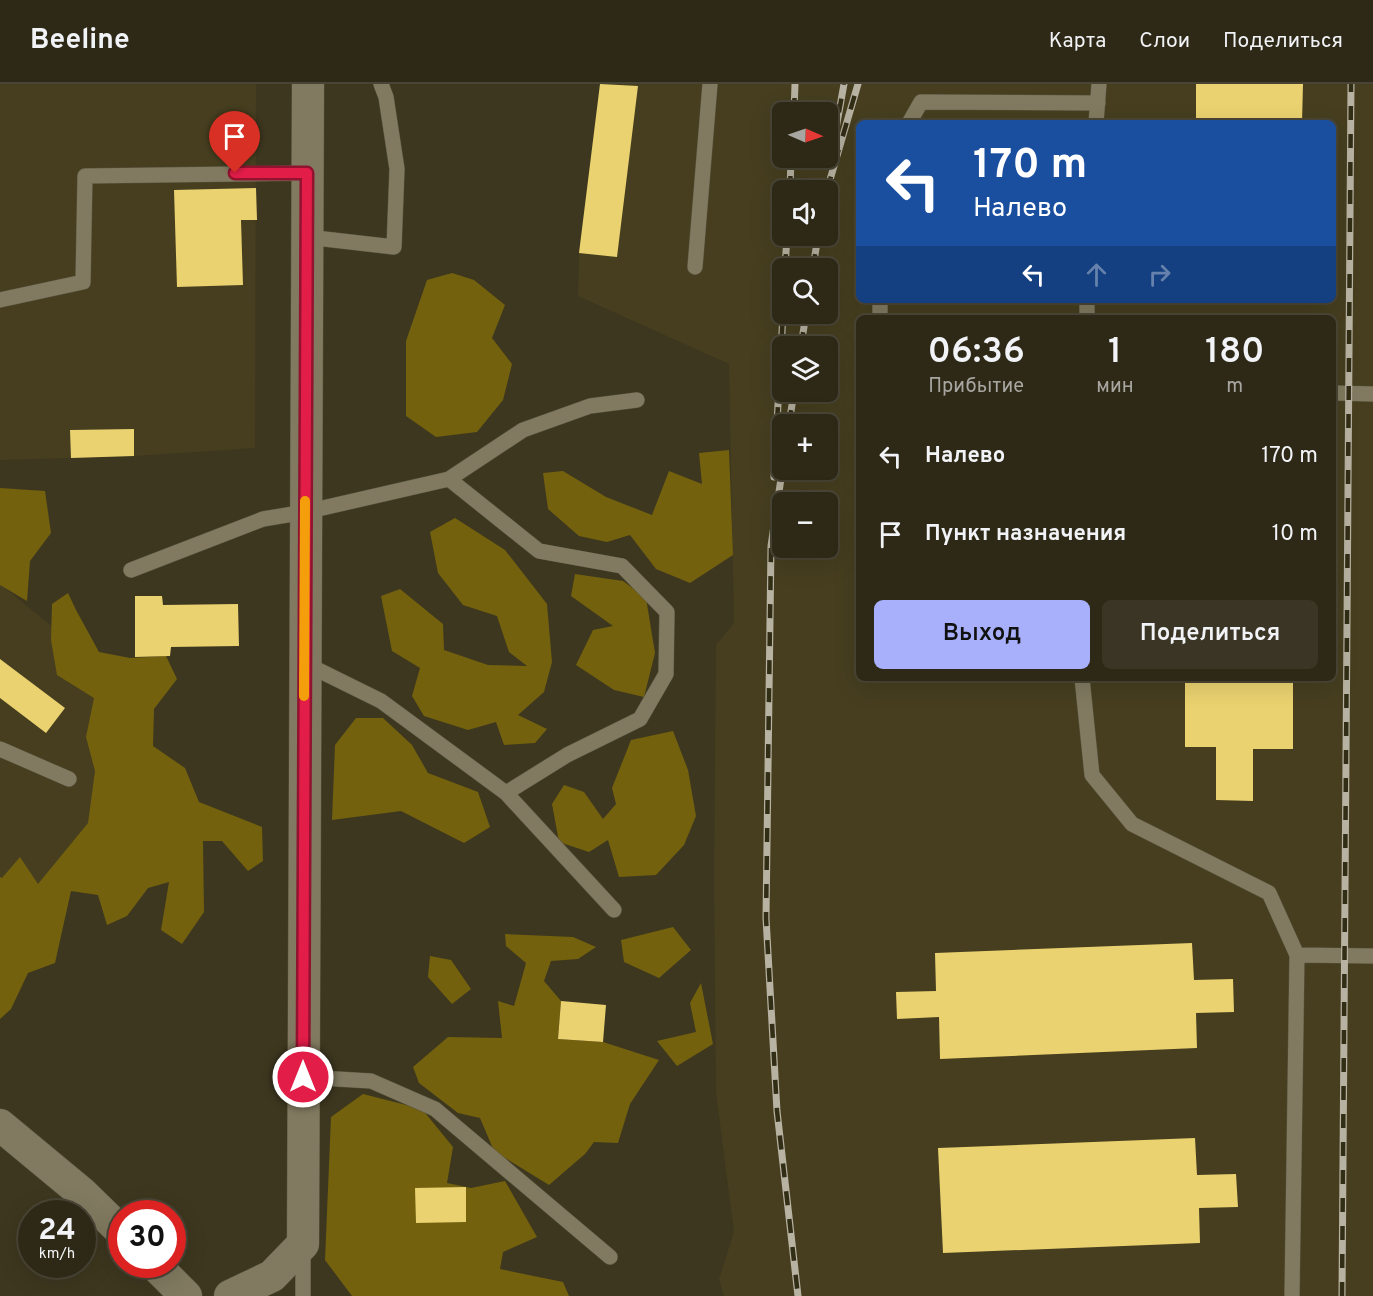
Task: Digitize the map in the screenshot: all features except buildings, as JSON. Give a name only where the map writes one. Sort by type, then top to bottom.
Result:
[{"type":"street","points":[[230,1296],[272,1276],[303,1244],[308,84]]},
{"type":"street","points":[[0,1125],[82,1193],[108,1218]]},
{"type":"street","points":[[168,1278],[186,1296]]},
{"type":"lane","points":[[307,237],[394,247],[397,170],[386,97],[381,84]]},
{"type":"lane","points":[[695,267],[710,84]]},
{"type":"lane","points":[[1096,120],[1099,84]]},
{"type":"lane","points":[[911,120],[921,102],[1098,103]]},
{"type":"lane","points":[[0,300],[83,282],[85,176],[307,173]]},
{"type":"lane","points":[[1336,393],[1373,394]]},
{"type":"lane","points":[[131,570],[263,519],[305,512],[449,479],[523,430],[590,406],[637,400]]},
{"type":"lane","points":[[449,479],[538,551],[622,566],[667,612],[666,674],[640,719],[567,755],[506,793]]},
{"type":"lane","points":[[304,663],[381,700],[506,793],[614,910]]},
{"type":"lane","points":[[1082,681],[1092,775],[1132,824],[1269,893],[1297,955],[1292,1296]]},
{"type":"lane","points":[[0,749],[69,779]]},
{"type":"lane","points":[[1297,955],[1373,956]]},
{"type":"lane","points":[[303,1077],[371,1081],[435,1109],[610,1257]]},
{"type":"lane","points":[[303,1244],[303,1296]]},
{"type":"shaded area","points":[[0,84],[256,84],[255,448],[134,456],[0,460]]},
{"type":"shaded area","points":[[600,84],[1373,84],[1373,1296],[724,1296],[719,1279],[734,1232],[716,1092],[714,880],[716,645],[734,623],[729,364],[578,296],[579,253]]},
{"type":"shaded area","points":[[452,273],[474,280],[505,305],[492,338],[512,364],[503,400],[477,432],[436,437],[406,416],[406,341],[427,280]]},
{"type":"shaded area","points":[[729,450],[733,555],[690,583],[656,569],[630,535],[607,542],[579,536],[548,509],[543,473],[563,471],[606,497],[652,515],[669,471],[702,484],[699,453]]},
{"type":"shaded area","points":[[0,488],[45,491],[51,533],[30,561],[27,601],[0,585]]},
{"type":"shaded area","points":[[455,518],[505,550],[547,604],[552,662],[544,692],[518,715],[547,729],[535,743],[504,745],[496,722],[468,730],[424,716],[412,696],[420,668],[392,651],[381,596],[400,589],[443,624],[444,650],[488,665],[527,666],[509,652],[497,616],[463,605],[438,573],[430,532]]},
{"type":"shaded area","points":[[575,574],[623,581],[646,598],[655,653],[644,697],[614,690],[576,665],[593,630],[613,626],[571,596]]},
{"type":"shaded area","points":[[0,584],[144,701],[46,917],[0,898]]},
{"type":"shaded area","points":[[68,593],[99,652],[130,658],[166,656],[177,679],[154,709],[153,746],[185,768],[199,802],[262,827],[263,861],[248,871],[222,841],[203,841],[204,912],[182,944],[161,930],[169,882],[148,888],[127,916],[107,925],[98,895],[71,891],[55,963],[28,973],[11,1009],[0,1019],[0,877],[2,878],[20,857],[38,884],[88,823],[95,771],[86,737],[94,698],[57,675],[51,640],[52,604]]},
{"type":"shaded area","points":[[356,718],[383,718],[412,745],[428,773],[478,792],[490,827],[464,843],[401,811],[332,820],[335,745]]},
{"type":"shaded area","points":[[673,731],[688,770],[696,816],[684,845],[656,875],[619,877],[608,840],[589,852],[559,842],[552,804],[564,785],[584,792],[603,819],[616,804],[612,788],[631,740]]},
{"type":"shaded area","points":[[673,927],[691,950],[659,978],[624,962],[621,940]]},
{"type":"shaded area","points":[[505,934],[573,937],[596,947],[578,959],[551,961],[544,981],[561,1001],[558,1039],[603,1042],[659,1060],[630,1104],[618,1143],[594,1142],[585,1154],[549,1185],[494,1151],[480,1118],[458,1113],[419,1083],[413,1067],[448,1037],[502,1038],[498,1001],[514,1006],[526,963],[506,946]]},
{"type":"shaded area","points":[[430,956],[451,960],[471,989],[452,1004],[428,977]]},
{"type":"shaded area","points":[[701,983],[713,1044],[677,1066],[657,1041],[696,1032],[690,1003]]},
{"type":"shaded area","points":[[363,1094],[422,1109],[453,1147],[447,1183],[471,1188],[505,1181],[537,1237],[503,1252],[500,1269],[563,1282],[569,1296],[352,1296],[325,1260],[331,1117]]},
{"type":"railway","points":[[794,102],[795,84]]},
{"type":"railway","points":[[838,118],[844,84]]},
{"type":"railway","points":[[830,180],[858,84]]},
{"type":"railway","points":[[1342,1296],[1351,84]]},
{"type":"railway","points":[[790,180],[791,168]]},
{"type":"railway","points":[[786,246],[786,258]]},
{"type":"railway","points":[[815,258],[816,246]]},
{"type":"railway","points":[[777,414],[782,324]]},
{"type":"railway","points":[[803,336],[804,324]]},
{"type":"railway","points":[[791,414],[792,402]]},
{"type":"railway","points":[[781,480],[771,546],[766,918],[777,1111],[798,1296]]},
{"type":"slow traffic","points":[[304,696],[305,501]]},
{"type":"route","points":[[235,173],[307,173],[303,1077]]}]
